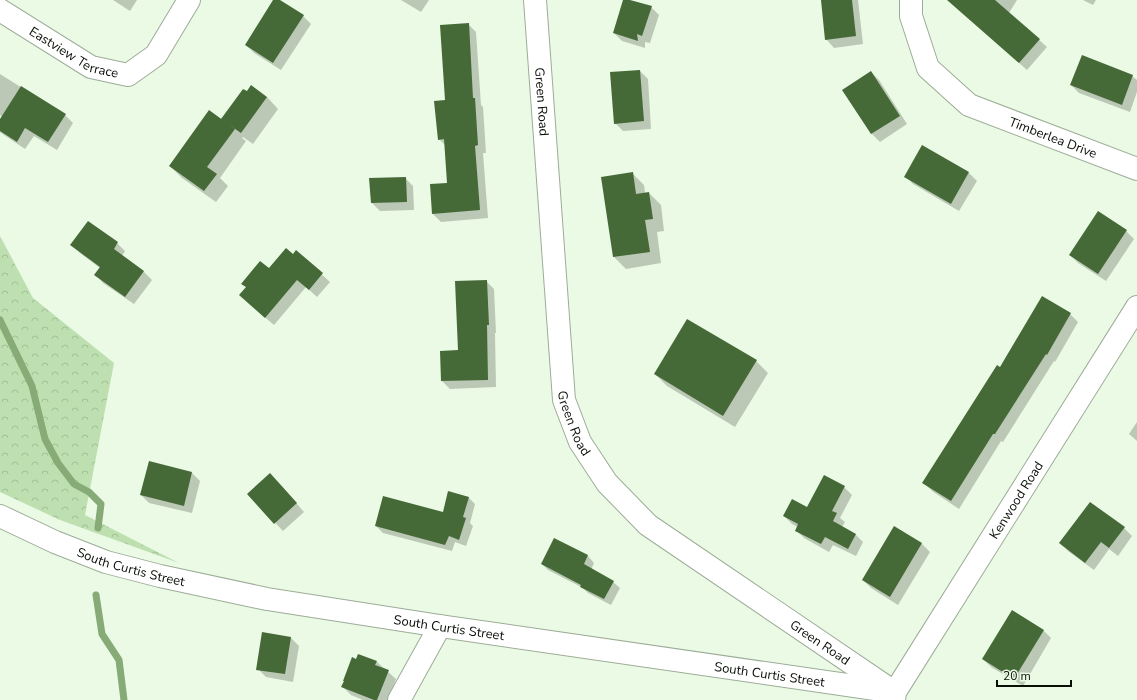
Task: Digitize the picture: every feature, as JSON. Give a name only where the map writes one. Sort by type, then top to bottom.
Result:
[{"type":"street","name":"Eastview Terrace","points":[[0,10],[91,67],[128,75],[156,55],[189,0]]},
{"type":"street","name":"Green Road","points":[[535,0],[564,400],[580,442],[607,483],[648,525],[898,698]]},
{"type":"street","name":"Timberlea Drive","points":[[911,0],[911,16],[928,68],[969,105],[1137,169]]},
{"type":"street","name":"Kenwood Road","points":[[898,698],[1137,307]]},
{"type":"street","name":"South Curtis Street","points":[[0,516],[55,542],[106,562],[160,576],[267,599],[898,698]]},
{"type":"street","points":[[399,700],[440,626]]},
{"type":"green space","points":[[0,236],[33,298],[114,363],[85,515],[179,563],[60,520],[0,492]]},
{"type":"building","points":[[273,0],[280,0],[304,15],[273,63],[245,45]]},
{"type":"building","points":[[623,0],[630,0],[652,6],[642,36],[637,34],[638,41],[613,33]]},
{"type":"building","points":[[821,0],[852,0],[856,36],[825,40]]},
{"type":"building","points":[[947,0],[995,0],[1040,39],[1019,63]]},
{"type":"building","points":[[469,23],[473,98],[475,98],[478,145],[475,146],[480,210],[432,214],[430,184],[447,183],[444,139],[438,140],[434,101],[445,100],[440,25]]},
{"type":"building","points":[[1082,55],[1133,75],[1122,105],[1070,85]]},
{"type":"building","points":[[640,70],[644,121],[614,124],[610,72]]},
{"type":"building","points":[[871,71],[900,116],[871,134],[842,90]]},
{"type":"building","points":[[251,85],[267,97],[241,133],[221,119],[243,89],[247,91]]},
{"type":"building","points":[[21,86],[66,114],[48,142],[25,128],[17,142],[0,131],[0,119]]},
{"type":"building","points":[[209,110],[235,129],[207,167],[217,174],[204,191],[169,166]]},
{"type":"building","points":[[922,145],[969,172],[951,204],[904,177]]},
{"type":"building","points":[[633,172],[636,194],[649,192],[653,219],[645,220],[650,252],[613,257],[601,177]]},
{"type":"building","points":[[406,177],[407,202],[371,203],[369,178]]},
{"type":"building","points":[[1098,211],[1127,230],[1098,274],[1069,255]]},
{"type":"building","points":[[88,221],[118,242],[114,249],[144,271],[125,297],[94,275],[100,267],[70,245]]},
{"type":"building","points":[[286,248],[293,254],[296,250],[323,273],[309,290],[297,280],[265,318],[239,295],[246,287],[241,284],[260,261],[269,268]]},
{"type":"building","points":[[487,280],[489,325],[487,325],[488,380],[441,381],[440,351],[458,350],[455,281]]},
{"type":"building","points":[[1042,296],[1071,313],[1047,355],[1046,354],[995,434],[993,434],[951,501],[922,483],[997,365],[1000,367]]},
{"type":"building","points":[[687,319],[757,360],[723,416],[654,374]]},
{"type":"building","points":[[149,461],[192,472],[184,506],[140,495]]},
{"type":"building","points":[[270,473],[297,503],[274,524],[247,494]]},
{"type":"building","points":[[824,475],[845,486],[832,511],[837,513],[833,521],[856,534],[848,549],[825,537],[821,544],[795,531],[798,524],[783,516],[792,499],[807,507]]},
{"type":"building","points":[[448,491],[469,497],[463,517],[466,518],[459,540],[449,536],[445,545],[375,526],[383,496],[443,512]]},
{"type":"building","points":[[1090,502],[1125,527],[1109,548],[1101,542],[1085,563],[1059,543]]},
{"type":"building","points":[[894,526],[922,543],[890,597],[862,580]]},
{"type":"building","points":[[554,538],[588,555],[584,564],[614,581],[604,599],[541,564]]},
{"type":"building","points":[[1012,610],[1044,630],[1014,679],[982,659]]},
{"type":"building","points":[[262,632],[291,637],[285,674],[256,670]]},
{"type":"building","points":[[358,654],[377,661],[375,665],[389,670],[377,700],[341,687],[352,657],[356,659]]},
{"type":"waterway","points":[[0,320],[32,386],[45,439],[58,463],[74,484],[89,492],[101,504],[98,528]]},
{"type":"waterway","points":[[96,595],[102,634],[119,660],[124,700]]}]
